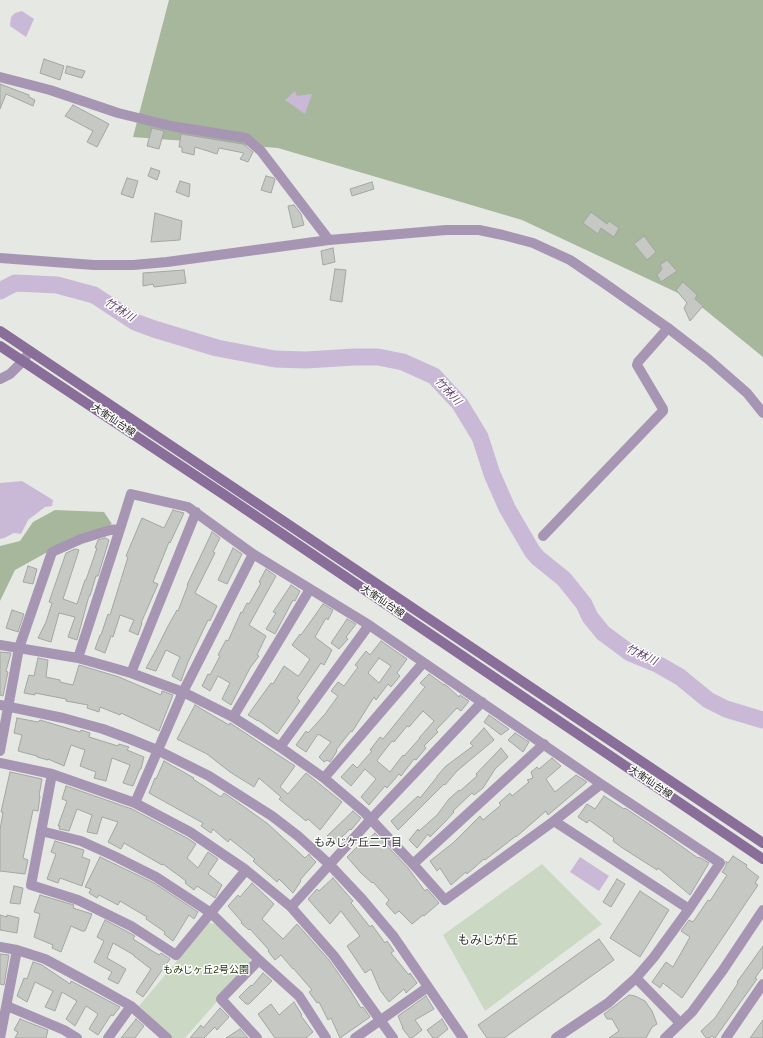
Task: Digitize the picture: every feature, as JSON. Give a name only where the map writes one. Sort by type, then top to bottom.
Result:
[{"type":"main road","name":"大衡仙台線","points":[[0,331],[763,844]]},
{"type":"main road","name":"大衡仙台線","points":[[0,346],[236,503],[763,859]]},
{"type":"street","points":[[0,77],[50,90],[118,113],[171,126],[246,138],[261,151],[329,240]]},
{"type":"street","points":[[0,258],[94,265],[133,265],[167,262],[329,240],[446,230],[479,230],[533,243],[570,260],[668,328],[708,359],[747,394],[763,413]]},
{"type":"street","points":[[543,536],[662,411],[663,409],[637,365],[668,328]]},
{"type":"street","points":[[0,379],[10,374],[23,361],[30,351]]},
{"type":"street","points":[[78,658],[131,494],[188,507],[253,554],[369,625],[601,784],[720,862],[689,909],[654,957],[636,978],[608,1003],[556,1038]]},
{"type":"street","points":[[131,673],[196,512]]},
{"type":"street","points":[[0,751],[4,706],[19,648],[52,552],[81,539],[110,530],[120,529]]},
{"type":"street","points":[[135,803],[183,692],[253,554]]},
{"type":"street","points":[[233,717],[310,589]]},
{"type":"street","points":[[280,747],[369,625]]},
{"type":"street","points":[[0,645],[78,658],[131,673],[183,692],[233,717],[280,747],[324,778],[371,819],[445,900],[601,784]]},
{"type":"street","points":[[324,778],[423,663]]},
{"type":"street","points":[[290,907],[482,702]]},
{"type":"street","points":[[4,706],[63,718],[103,729],[157,750],[209,776],[272,816],[298,836],[329,864],[362,899],[394,937],[463,1038]]},
{"type":"street","points":[[413,864],[544,744]]},
{"type":"street","points":[[0,763],[52,774],[135,803],[190,832],[246,870],[290,907],[334,956],[393,1038]]},
{"type":"street","points":[[52,774],[31,885],[85,903],[131,926],[176,955],[246,870]]},
{"type":"street","points":[[554,820],[689,909]]},
{"type":"street","points":[[41,831],[81,841],[114,856],[156,877],[211,913],[259,960],[299,996],[326,1038]]},
{"type":"street","points":[[665,1038],[692,1012],[723,970],[763,910]]},
{"type":"street","points":[[0,947],[17,950],[45,960],[97,987],[131,1006],[167,1038]]},
{"type":"street","points":[[0,1038],[17,950]]},
{"type":"street","points":[[257,1038],[221,999],[259,960]]},
{"type":"street","points":[[636,978],[680,1023]]},
{"type":"street","points":[[726,1038],[763,984]]},
{"type":"street","points":[[355,1038],[428,987]]},
{"type":"street","points":[[7,1006],[64,1030],[77,1038]]},
{"type":"street","points":[[108,1038],[131,1006]]},
{"type":"green space","points":[[169,0],[763,0],[763,357],[693,300],[522,220],[278,148],[133,137]]},
{"type":"green space","points":[[55,510],[104,512],[112,524],[62,544],[15,570],[0,601],[0,546],[20,541],[33,522]]},
{"type":"green space","points":[[542,864],[602,924],[485,1011],[443,935]]},
{"type":"green space","name":"もみじヶ丘2号公園","points":[[209,923],[216,924],[250,957],[250,964],[185,1038],[172,1038],[139,1006]]},
{"type":"shaded area","points":[[22,11],[34,19],[26,37],[10,26],[11,17],[15,13]]},
{"type":"shaded area","points":[[295,91],[297,96],[312,94],[305,114],[285,100]]},
{"type":"shaded area","points":[[22,481],[53,500],[52,506],[45,507],[28,520],[21,534],[14,533],[0,539],[0,483]]},
{"type":"shaded area","points":[[580,857],[609,876],[599,891],[570,872]]},
{"type":"building","points":[[44,59],[64,66],[60,80],[40,73]]},
{"type":"building","points":[[67,66],[85,71],[82,78],[65,73]]},
{"type":"building","points":[[0,84],[29,95],[29,97],[35,100],[33,106],[6,94],[0,109]]},
{"type":"building","points":[[73,105],[109,124],[97,147],[87,142],[93,131],[65,116]]},
{"type":"building","points":[[152,128],[164,131],[159,149],[147,146]]},
{"type":"building","points":[[181,134],[243,144],[253,152],[248,162],[240,159],[244,153],[219,148],[217,154],[195,147],[194,155],[182,152],[182,147],[179,147]]},
{"type":"building","points":[[151,168],[160,171],[157,180],[148,176]]},
{"type":"building","points":[[266,176],[274,178],[275,180],[271,193],[261,190]]},
{"type":"building","points":[[127,178],[138,181],[133,198],[121,194]]},
{"type":"building","points":[[180,181],[190,184],[189,197],[176,192]]},
{"type":"building","points":[[372,182],[374,189],[352,196],[350,189]]},
{"type":"building","points":[[294,205],[301,214],[304,225],[293,228],[288,206]]},
{"type":"building","points":[[591,212],[607,224],[609,221],[619,228],[614,237],[601,228],[598,234],[583,223]]},
{"type":"building","points":[[155,213],[182,221],[180,240],[151,242]]},
{"type":"building","points":[[644,236],[656,252],[647,260],[634,244]]},
{"type":"building","points":[[333,248],[335,262],[323,265],[321,251]]},
{"type":"building","points":[[667,260],[677,271],[661,282],[657,275],[662,269],[660,265]]},
{"type":"building","points":[[335,269],[346,270],[342,302],[330,300]]},
{"type":"building","points":[[184,270],[186,283],[154,287],[153,284],[143,286],[143,273]]},
{"type":"building","points":[[683,282],[697,295],[695,299],[703,306],[690,321],[684,308],[687,303],[676,290]]},
{"type":"building","points":[[173,510],[184,513],[170,543],[169,542],[153,582],[158,584],[141,623],[138,635],[129,631],[134,620],[120,615],[113,637],[111,636],[105,653],[95,649],[108,614],[110,615],[128,557],[126,556],[142,518],[164,528]]},
{"type":"building","points":[[212,532],[220,538],[213,552],[215,553],[195,593],[217,606],[210,621],[208,620],[188,662],[181,681],[172,676],[180,657],[166,650],[156,671],[146,668],[177,610],[178,611],[187,585]]},
{"type":"building","points":[[105,538],[109,540],[98,576],[96,576],[89,596],[77,640],[68,637],[75,617],[59,613],[51,642],[38,638],[46,622],[52,603],[49,602],[66,553],[75,549],[79,550],[63,599],[77,604],[97,548],[95,548],[98,540]]},
{"type":"building","points":[[233,548],[242,554],[227,584],[218,580]]},
{"type":"building","points":[[28,566],[37,569],[33,584],[23,582]]},
{"type":"building","points":[[266,569],[276,576],[249,625],[266,636],[257,655],[259,656],[250,668],[231,705],[222,699],[230,683],[218,676],[210,691],[202,686],[208,674],[210,675],[220,656],[218,655],[226,640],[228,641],[241,612],[242,613],[247,603],[249,604],[261,583],[259,582]]},
{"type":"building","points":[[291,585],[300,591],[295,601],[293,600],[275,634],[266,629],[276,613],[273,612]]},
{"type":"building","points":[[323,604],[333,610],[328,620],[326,618],[315,637],[332,650],[324,665],[321,663],[297,698],[300,701],[277,734],[258,720],[248,715],[271,683],[273,684],[284,666],[298,676],[300,674],[310,659],[292,645]]},
{"type":"building","points":[[12,610],[24,614],[18,632],[6,628]]},
{"type":"building","points":[[347,619],[356,624],[346,637],[348,639],[339,649],[331,643]]},
{"type":"building","points":[[381,641],[407,659],[397,673],[400,676],[391,687],[388,684],[376,700],[374,697],[352,732],[351,731],[336,750],[337,751],[330,762],[327,760],[324,762],[319,757],[331,742],[318,734],[306,752],[296,745],[306,731],[308,733],[325,714],[338,696],[331,691],[338,682],[344,686],[358,667],[355,665],[366,651],[370,655]],"holes":[[[379,658],[391,666],[379,683],[368,673]]]},
{"type":"building","points":[[0,652],[11,653],[6,671],[8,672],[3,696],[0,695]]},
{"type":"building","points":[[38,658],[48,660],[46,677],[60,680],[60,682],[73,685],[79,665],[119,677],[161,695],[162,691],[173,695],[159,731],[121,713],[120,715],[100,707],[99,712],[87,708],[88,705],[66,701],[66,699],[35,693],[35,695],[24,693],[29,675],[34,676]]},
{"type":"building","points":[[429,674],[447,686],[459,697],[460,695],[469,701],[461,711],[457,708],[436,730],[438,732],[424,746],[426,748],[416,760],[414,759],[401,776],[399,774],[387,788],[385,786],[369,805],[361,797],[376,779],[365,769],[351,786],[341,777],[353,764],[357,768],[372,751],[370,750],[380,737],[383,739],[425,687],[420,683]],"holes":[[[423,711],[434,721],[404,756],[403,755],[390,772],[377,761],[392,741],[394,742],[407,726],[409,727]]]},
{"type":"building","points":[[195,705],[229,725],[230,723],[295,766],[280,787],[288,794],[306,773],[342,802],[320,830],[308,819],[306,821],[279,799],[281,797],[259,778],[254,787],[230,772],[207,754],[177,739]]},
{"type":"building","points":[[489,715],[509,729],[501,735],[484,722]]},
{"type":"building","points":[[17,718],[38,722],[40,720],[80,732],[81,730],[90,733],[89,737],[118,746],[119,744],[129,747],[127,750],[144,757],[141,769],[133,786],[123,783],[130,765],[112,758],[106,781],[94,778],[96,772],[80,766],[85,750],[71,745],[64,766],[48,759],[18,751],[22,735],[14,733]]},
{"type":"building","points":[[484,728],[494,740],[457,771],[445,785],[444,784],[398,830],[391,821],[418,796],[420,798],[446,766],[473,746],[470,743]]},
{"type":"building","points":[[515,733],[529,742],[523,752],[508,740]]},
{"type":"building","points":[[501,748],[508,757],[495,769],[483,788],[474,795],[472,793],[453,811],[454,812],[430,837],[428,834],[417,848],[409,840],[418,829],[419,831],[437,815],[449,799],[477,776],[476,774]]},
{"type":"building","points":[[552,758],[561,766],[546,779],[555,792],[576,775],[587,782],[548,815],[546,811],[516,837],[485,860],[484,859],[467,874],[466,872],[451,885],[440,868],[437,871],[430,861],[453,843],[480,816],[483,820],[501,805],[499,803],[510,793],[512,796],[529,782],[527,780],[533,778],[531,772],[537,767],[539,769]]},
{"type":"building","points":[[164,761],[194,778],[193,779],[221,797],[224,793],[243,806],[268,824],[305,858],[309,854],[316,862],[300,880],[301,881],[293,893],[279,879],[277,882],[253,861],[255,859],[230,839],[228,842],[213,829],[211,833],[201,826],[203,823],[149,793]]},
{"type":"building","points":[[10,772],[42,779],[38,811],[33,810],[23,858],[28,860],[25,874],[0,871],[0,830],[3,812],[1,812]]},
{"type":"building","points":[[66,786],[132,809],[187,838],[196,844],[187,858],[198,868],[208,852],[218,859],[208,874],[222,885],[215,898],[197,886],[194,890],[185,883],[186,881],[163,864],[162,865],[124,843],[121,849],[108,842],[118,822],[102,817],[97,834],[87,832],[92,815],[77,809],[69,831],[59,829],[60,826],[58,826],[67,801],[62,799]]},
{"type":"building","points":[[604,796],[624,809],[625,808],[698,858],[699,857],[709,863],[690,895],[658,868],[657,870],[621,847],[613,841],[614,838],[589,820],[587,823],[578,817],[587,804],[595,809]]},
{"type":"building","points":[[353,811],[361,818],[351,830],[350,829],[335,844],[327,836]]},
{"type":"building","points":[[375,833],[408,868],[425,891],[427,889],[439,903],[412,924],[399,911],[395,914],[386,904],[389,900],[347,857]]},
{"type":"building","points":[[55,841],[84,850],[82,857],[90,860],[82,886],[60,878],[58,883],[47,879],[56,854],[51,852]]},
{"type":"building","points":[[733,856],[747,865],[746,867],[759,877],[755,883],[758,885],[682,998],[663,983],[660,988],[652,982],[666,962],[673,967],[690,937],[681,931],[689,920],[693,922],[708,900],[710,901],[727,875],[722,872],[726,866],[726,861],[728,863]]},
{"type":"building","points":[[100,857],[154,883],[198,912],[194,919],[189,915],[173,941],[164,934],[165,932],[146,919],[147,917],[120,901],[118,905],[99,895],[97,898],[89,893],[91,889],[85,887]]},
{"type":"building","points":[[333,878],[353,901],[351,903],[370,927],[372,925],[385,943],[387,941],[394,951],[391,953],[409,975],[410,973],[417,983],[406,993],[404,989],[389,1002],[380,990],[371,969],[365,973],[347,946],[360,936],[341,911],[330,924],[308,899],[317,889],[319,891]]},
{"type":"building","points":[[617,879],[625,884],[611,907],[603,902]]},
{"type":"building","points":[[252,883],[274,904],[262,919],[283,939],[297,924],[329,960],[361,1008],[363,1007],[370,1017],[340,1038],[331,1018],[328,1020],[319,1002],[317,1003],[309,992],[312,990],[281,955],[275,960],[268,951],[269,950],[250,929],[249,930],[241,923],[242,922],[228,906],[238,895],[240,897]]},
{"type":"building","points":[[14,886],[23,888],[20,904],[10,903]]},
{"type":"building","points":[[640,891],[669,910],[640,957],[610,938]]},
{"type":"building","points":[[40,895],[74,905],[73,908],[92,914],[85,931],[71,926],[61,952],[52,948],[53,945],[34,937],[40,914],[34,912]]},
{"type":"building","points":[[0,915],[19,918],[17,933],[0,930]]},
{"type":"building","points":[[105,920],[135,936],[133,939],[159,955],[161,953],[170,959],[143,997],[136,992],[151,969],[134,955],[113,943],[107,958],[126,969],[118,984],[108,979],[112,972],[94,962],[104,941],[97,937]]},
{"type":"building","points":[[599,939],[614,960],[504,1038],[487,1038],[478,1025]]},
{"type":"building","points":[[763,946],[763,967],[755,978],[757,979],[715,1038],[712,1036],[706,1038],[701,1031],[715,1018],[738,983],[737,982]]},
{"type":"building","points":[[0,954],[9,955],[4,985],[0,984]]},
{"type":"building","points":[[33,962],[42,965],[70,984],[71,981],[120,1007],[113,1016],[111,1015],[98,1035],[89,1029],[98,1014],[86,1006],[75,1026],[66,1019],[77,1001],[62,992],[55,1011],[45,1007],[53,991],[35,982],[27,1002],[17,996],[24,978],[27,979]]},
{"type":"building","points":[[263,973],[272,981],[249,1004],[246,1004],[239,997],[251,985],[252,986]]},
{"type":"building","points":[[629,995],[645,1001],[652,1011],[657,1024],[652,1027],[646,1038],[609,1038],[619,1031],[612,1019],[607,1019],[604,1014]]},
{"type":"building","points":[[426,996],[434,1009],[415,1020],[422,1030],[410,1038],[402,1028],[398,1016]]},
{"type":"building","points":[[294,1002],[302,1015],[301,1016],[313,1032],[306,1038],[275,1038],[258,1014],[271,1004],[279,1015]]},
{"type":"building","points":[[220,1008],[229,1017],[217,1030],[215,1027],[204,1038],[190,1038],[201,1025],[203,1028]]},
{"type":"building","points":[[20,1019],[48,1030],[46,1038],[15,1038],[18,1032],[14,1030]]},
{"type":"building","points":[[136,1019],[144,1026],[135,1038],[121,1038]]},
{"type":"building","points":[[442,1019],[448,1029],[437,1038],[433,1038],[427,1030]]},
{"type":"building","points":[[763,1020],[763,1038],[750,1038]]},
{"type":"building","points":[[240,1029],[248,1038],[226,1038]]},
{"type":"waterway","name":"竹林川","points":[[0,291],[15,283],[57,285],[94,295],[135,322],[217,348],[275,359],[306,360],[378,357],[403,362],[434,376],[460,404],[480,437],[492,474],[507,508],[532,551],[538,558],[564,579],[584,604],[590,617],[603,633],[630,653],[659,665],[680,677],[708,700],[726,709],[763,720]]},
{"type":"district","name":"もみじケ丘二丁目","points":[[358,844]]},
{"type":"district","name":"もみじが丘","points":[[488,942]]}]
